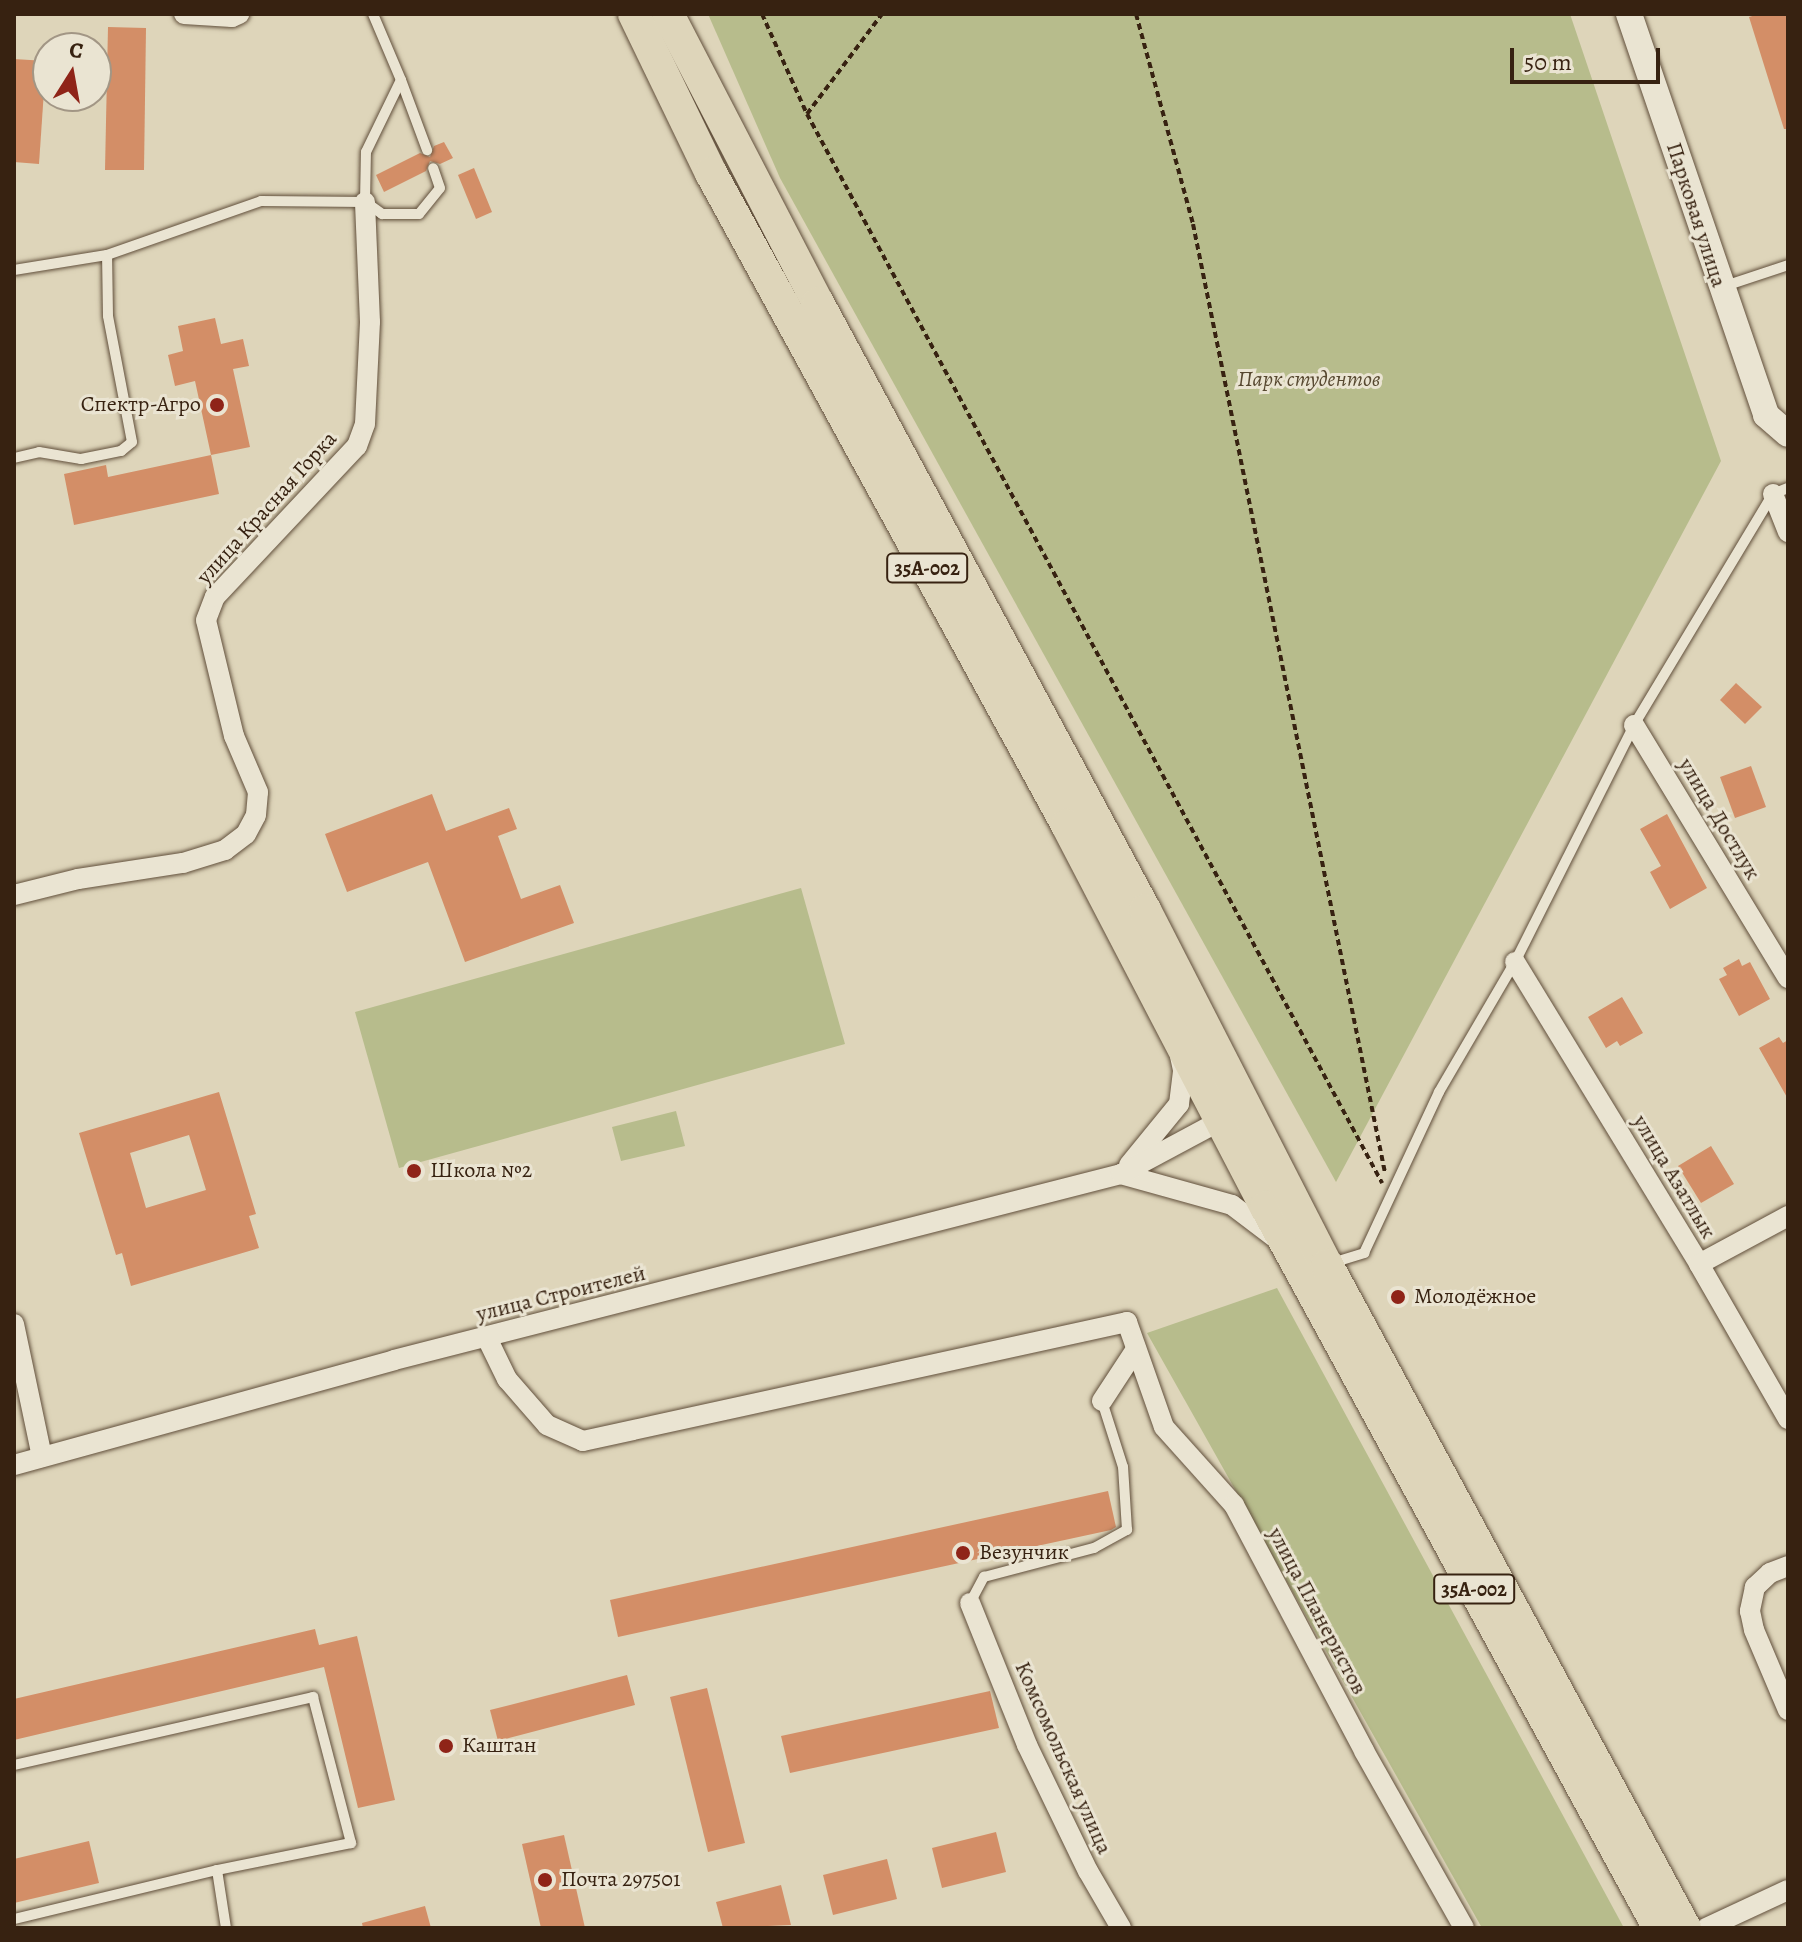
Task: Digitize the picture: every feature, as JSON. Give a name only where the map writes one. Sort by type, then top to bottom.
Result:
[{"type":"main road","name":"35А-002","points":[[634,14],[711,173],[1175,1029],[1233,1114],[1327,1265],[1685,1928]]},
{"type":"main road","name":"35А-002","points":[[668,14],[818,303],[1145,910],[1290,1250],[1659,1928]]},
{"type":"street","points":[[184,14],[232,17],[239,14]]},
{"type":"street","name":"Парковая улица","points":[[1629,14],[1766,415],[1788,434]]},
{"type":"street","name":"улица Красная Горка","points":[[14,895],[78,879],[183,863],[225,850],[246,834],[256,815],[258,792],[234,736],[206,620],[215,597],[357,446],[365,424],[370,322],[365,202]]},
{"type":"street","points":[[1780,491],[1788,532]]},
{"type":"street","name":"улица Достлук","points":[[1634,725],[1788,978]]},
{"type":"street","name":"улица Азатлык","points":[[1515,962],[1699,1264],[1788,1419]]},
{"type":"street","points":[[1175,1029],[1183,1070],[1179,1104],[1121,1174],[1232,1205],[1290,1250]]},
{"type":"street","name":"улица Строителей","points":[[14,1465],[487,1338],[1121,1174],[1233,1114]]},
{"type":"street","points":[[1699,1264],[1788,1216]]},
{"type":"street","name":"улица Планеристов","points":[[487,1338],[507,1379],[547,1425],[583,1441],[1127,1322],[1164,1427],[1234,1505],[1364,1751],[1464,1928]]},
{"type":"street","points":[[14,1324],[42,1457]]},
{"type":"street","points":[[1102,1401],[1136,1349]]},
{"type":"street","points":[[1788,1566],[1770,1573],[1755,1587],[1750,1611],[1754,1630],[1788,1710]]},
{"type":"street","name":"Комсомольская улица","points":[[970,1603],[1027,1745],[1088,1871],[1121,1928]]},
{"type":"street","points":[[1706,1928],[1788,1890]]},
{"type":"lane","points":[[373,14],[427,150]]},
{"type":"lane","points":[[365,202],[366,152],[401,80]]},
{"type":"lane","points":[[14,270],[107,255],[261,201],[365,202],[382,214],[419,214],[440,188],[433,168]]},
{"type":"lane","points":[[14,458],[39,452],[81,459],[121,451],[132,442],[108,316],[107,255]]},
{"type":"lane","points":[[1720,287],[1788,265]]},
{"type":"lane","points":[[1327,1265],[1364,1253],[1439,1092],[1515,962],[1634,725],[1780,491]]},
{"type":"lane","points":[[970,1603],[984,1577],[1094,1548],[1127,1530],[1123,1467],[1102,1401]]},
{"type":"lane","points":[[14,1765],[313,1697],[351,1843],[217,1870],[14,1919]]},
{"type":"lane","points":[[217,1870],[226,1928]]},
{"type":"path","points":[[762,14],[807,114],[1390,1199]]},
{"type":"path","points":[[807,114],[882,14]]},
{"type":"path","points":[[1136,14],[1193,224],[1390,1199]]},
{"type":"green space","name":"Парк студентов","points":[[708,14],[1570,14],[1721,461],[1336,1182],[780,178]]},
{"type":"green space","points":[[801,888],[845,1044],[399,1168],[355,1012]]},
{"type":"green space","points":[[676,1111],[685,1146],[621,1161],[612,1127]]},
{"type":"green space","points":[[1277,1288],[1624,1928],[1482,1928],[1147,1333]]},
{"type":"building","points":[[1788,14],[1788,129],[1784,129],[1749,17]]},
{"type":"building","points":[[108,27],[146,28],[144,170],[105,170],[106,112],[112,112],[112,32],[108,32]]},
{"type":"building","points":[[14,59],[32,60],[32,112],[43,112],[39,164],[14,162]]},
{"type":"building","points":[[444,142],[453,158],[440,164],[430,161],[426,171],[384,192],[376,175],[420,153],[430,157],[434,146]]},
{"type":"building","points":[[474,168],[492,212],[476,219],[458,175]]},
{"type":"building","points":[[215,318],[221,344],[243,339],[249,366],[233,369],[250,447],[211,455],[195,381],[175,386],[168,355],[183,351],[178,326]]},
{"type":"building","points":[[211,455],[219,494],[74,525],[64,474],[106,465],[108,477]]},
{"type":"building","points":[[1736,683],[1762,707],[1745,724],[1720,700]]},
{"type":"building","points":[[1751,766],[1766,807],[1735,818],[1720,777]]},
{"type":"building","points":[[432,794],[446,831],[509,808],[517,829],[498,836],[521,899],[560,885],[574,923],[465,962],[428,862],[347,892],[325,834]]},
{"type":"building","points":[[1667,814],[1707,888],[1670,909],[1650,872],[1661,866],[1640,829]]},
{"type":"building","points":[[1739,959],[1742,966],[1750,962],[1770,999],[1739,1016],[1719,979],[1727,975],[1723,968]]},
{"type":"building","points":[[1622,997],[1643,1033],[1620,1046],[1617,1041],[1606,1048],[1588,1017]]},
{"type":"building","points":[[1779,1037],[1783,1043],[1788,1040],[1788,1099],[1759,1048]]},
{"type":"building","points":[[219,1092],[256,1214],[249,1216],[259,1248],[131,1286],[122,1253],[116,1255],[79,1133]],"holes":[[[189,1135],[206,1190],[146,1208],[130,1153]]]},
{"type":"building","points":[[1711,1146],[1734,1184],[1701,1203],[1678,1166]]},
{"type":"building","points":[[1108,1491],[1116,1527],[1111,1530],[618,1637],[610,1600]]},
{"type":"building","points":[[315,1629],[319,1645],[357,1636],[395,1800],[358,1808],[324,1667],[14,1740],[14,1699]]},
{"type":"building","points":[[627,1675],[635,1705],[498,1741],[490,1710]]},
{"type":"building","points":[[707,1688],[745,1843],[708,1852],[670,1697]]},
{"type":"building","points":[[990,1691],[999,1728],[790,1773],[781,1736]]},
{"type":"building","points":[[996,1832],[1006,1872],[942,1888],[932,1848]]},
{"type":"building","points":[[564,1835],[585,1928],[541,1928],[522,1844]]},
{"type":"building","points":[[89,1841],[99,1883],[14,1903],[14,1859]]},
{"type":"building","points":[[887,1859],[897,1899],[833,1915],[823,1875]]},
{"type":"building","points":[[781,1885],[791,1925],[723,1928],[716,1902]]},
{"type":"building","points":[[425,1906],[431,1928],[363,1928],[362,1923]]},
{"type":"place","name":"Спектр-Агро","points":[[217,405]]},
{"type":"place","name":"Школа №2","points":[[414,1171]]},
{"type":"place","name":"Молодёжное","points":[[1398,1297]]},
{"type":"place","name":"Везунчик","points":[[963,1553]]},
{"type":"place","name":"Каштан","points":[[446,1746]]},
{"type":"place","name":"Почта 297501","points":[[545,1880]]}]
